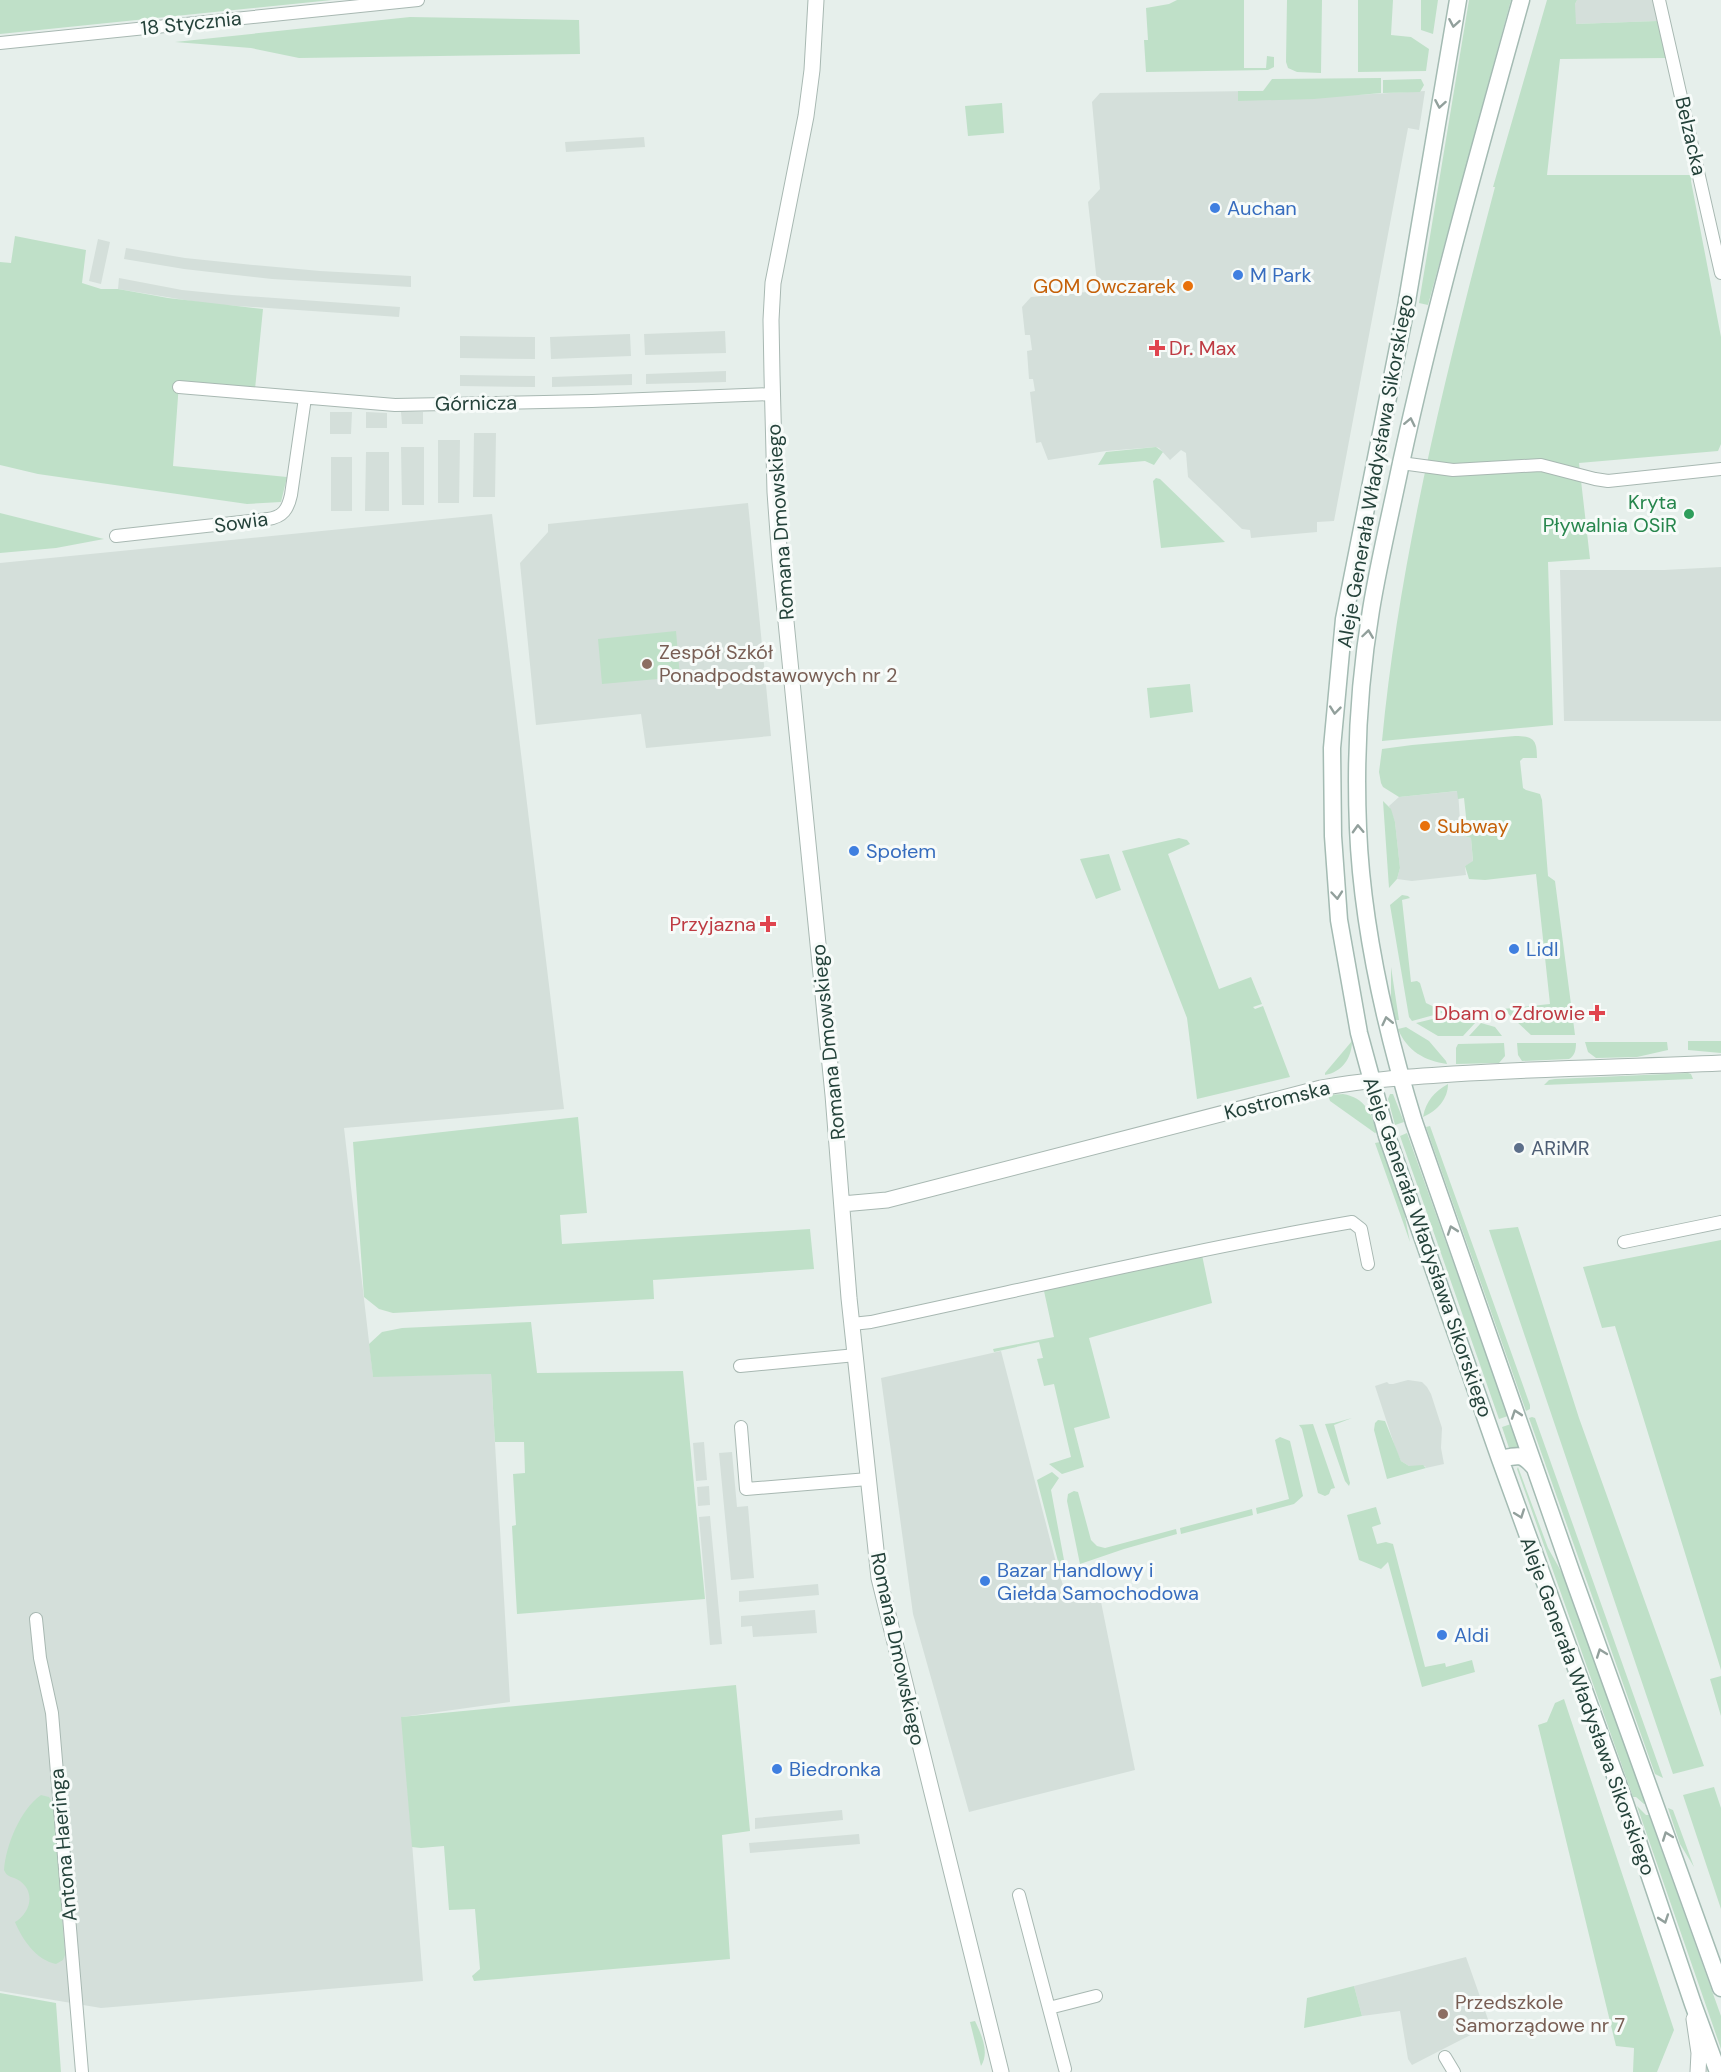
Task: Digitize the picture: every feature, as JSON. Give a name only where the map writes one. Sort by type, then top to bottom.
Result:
[{"type":"main road","name":"Aleje Generała Władysława Sikorskiego","points":[[1458,0],[1406,307],[1344,619],[1332,741],[1333,836],[1339,920],[1357,1022],[1370,1080],[1387,1136],[1500,1459],[1625,1803],[1718,2072]]},
{"type":"main road","name":"Aleje Generała Władysława Sikorskiego","points":[[1521,0],[1450,255],[1415,396],[1371,610],[1362,680],[1357,772],[1362,885],[1377,974],[1401,1078],[1419,1136],[1535,1469],[1721,1988]]},
{"type":"main road","points":[[1500,1459],[1520,1455],[1526,1458],[1535,1469]]},
{"type":"street","name":"18 Stycznia","points":[[0,43],[418,0]]},
{"type":"street","name":"Romana Dmowskiego","points":[[816,0],[812,70],[806,116],[773,283],[771,320],[780,561],[832,1084],[852,1324],[879,1578],[1001,2072]]},
{"type":"street","name":"Belzacka","points":[[1659,0],[1721,273]]},
{"type":"street","name":"Górnicza","points":[[179,387],[395,405],[773,394]]},
{"type":"street","name":"Sowia","points":[[116,536],[268,519],[282,515],[290,500],[305,398]]},
{"type":"street","points":[[1401,463],[1453,470],[1541,465],[1608,481],[1721,469]]},
{"type":"street","name":"Kostromska","points":[[842,1204],[887,1200],[1322,1088],[1370,1080],[1501,1071],[1721,1063]]},
{"type":"street","points":[[852,1324],[871,1322],[1202,1250],[1352,1222],[1361,1229],[1368,1264]]},
{"type":"street","points":[[1624,1242],[1721,1222]]},
{"type":"street","points":[[740,1366],[856,1355]]},
{"type":"street","points":[[741,1426],[746,1490],[868,1479]]},
{"type":"street","name":"Antona Haeringa","points":[[36,1619],[40,1658],[52,1713],[82,2072]]},
{"type":"street","points":[[1019,1895],[1065,2069]]},
{"type":"street","points":[[1048,2008],[1096,1996]]},
{"type":"street","points":[[1693,2004],[1699,2053],[1698,2072]]},
{"type":"street","points":[[1446,2057],[1454,2072]]},
{"type":"shaded area","points":[[1577,0],[1653,0],[1657,21],[1575,24]]},
{"type":"shaded area","points":[[1330,90],[1355,95],[1425,91],[1419,130],[1408,128],[1334,521],[1317,522],[1317,532],[1251,538],[1250,530],[1242,529],[1188,477],[1186,453],[1181,450],[1170,460],[1156,447],[1106,451],[1048,460],[1041,442],[1036,443],[1030,392],[1035,391],[1033,379],[1029,379],[1027,351],[1032,350],[1030,335],[1025,335],[1022,307],[1031,297],[1098,291],[1088,202],[1100,189],[1092,102],[1100,93]]},
{"type":"shaded area","points":[[644,137],[645,147],[566,152],[565,142]]},
{"type":"shaded area","points":[[98,239],[110,242],[101,284],[89,281]]},
{"type":"shaded area","points":[[126,248],[185,258],[253,265],[411,276],[411,287],[272,279],[184,269],[124,259]]},
{"type":"shaded area","points":[[119,278],[182,290],[400,307],[399,317],[209,304],[118,289]]},
{"type":"shaded area","points":[[725,331],[726,353],[645,355],[644,334]]},
{"type":"shaded area","points":[[630,334],[631,356],[551,359],[550,337]]},
{"type":"shaded area","points":[[460,336],[535,337],[535,359],[460,358]]},
{"type":"shaded area","points":[[726,371],[726,382],[646,384],[646,374]]},
{"type":"shaded area","points":[[632,374],[632,385],[552,387],[552,377]]},
{"type":"shaded area","points":[[460,375],[535,376],[535,387],[460,386]]},
{"type":"shaded area","points":[[330,412],[352,412],[351,434],[330,434]]},
{"type":"shaded area","points":[[366,412],[387,413],[387,428],[366,428]]},
{"type":"shaded area","points":[[401,412],[423,412],[423,424],[402,424]]},
{"type":"shaded area","points":[[474,433],[496,433],[495,497],[473,497]]},
{"type":"shaded area","points":[[438,440],[460,440],[459,503],[438,503]]},
{"type":"shaded area","points":[[401,447],[424,447],[424,505],[402,505]]},
{"type":"shaded area","points":[[366,452],[389,452],[389,511],[365,511]]},
{"type":"shaded area","points":[[331,457],[352,457],[352,511],[331,511]]},
{"type":"shaded area","name":"Zespół Szkół Ponadpodstawowych nr 2","points":[[748,503],[771,736],[646,748],[641,714],[536,725],[520,563],[548,532],[548,524]]},
{"type":"shaded area","points":[[492,514],[564,1109],[344,1128],[373,1376],[491,1374],[510,1702],[402,1717],[423,1981],[101,2008],[0,1991],[0,563]]},
{"type":"shaded area","points":[[1721,567],[1721,721],[1564,721],[1560,570],[1664,570]]},
{"type":"shaded area","points":[[1458,791],[1461,835],[1471,838],[1473,862],[1465,866],[1466,875],[1412,881],[1397,879],[1400,868],[1395,822],[1389,806],[1399,797]]},
{"type":"shaded area","name":"Bazar Handlowy i Giełda Samochodowa","points":[[1001,1351],[1058,1570],[1068,1600],[1099,1592],[1135,1770],[969,1812],[913,1614],[881,1378]]},
{"type":"shaded area","points":[[1408,1380],[1422,1382],[1431,1394],[1442,1428],[1441,1448],[1444,1464],[1426,1468],[1425,1466],[1409,1466],[1401,1461],[1396,1450],[1375,1386]]},
{"type":"shaded area","points":[[704,1442],[707,1480],[696,1481],[693,1443]]},
{"type":"shaded area","points":[[732,1452],[737,1507],[748,1506],[754,1578],[731,1580],[719,1453]]},
{"type":"shaded area","points":[[709,1486],[710,1505],[698,1506],[697,1487]]},
{"type":"shaded area","points":[[710,1516],[722,1644],[710,1645],[699,1517]]},
{"type":"shaded area","points":[[818,1584],[819,1595],[739,1602],[739,1591]]},
{"type":"shaded area","points":[[815,1610],[817,1633],[753,1637],[752,1626],[741,1627],[741,1616]]},
{"type":"shaded area","points":[[842,1810],[843,1820],[755,1829],[755,1818]]},
{"type":"shaded area","points":[[859,1834],[860,1844],[750,1853],[749,1843]]},
{"type":"shaded area","name":"Przedszkole Samorządowe nr 7","points":[[1466,1957],[1490,2025],[1412,2065],[1408,2059],[1400,2011],[1362,2016],[1354,1986]]},
{"type":"green space","points":[[0,0],[332,0],[0,34]]},
{"type":"green space","points":[[1177,0],[1244,0],[1244,68],[1266,68],[1267,56],[1274,57],[1274,67],[1268,70],[1146,72],[1144,40],[1148,40],[1146,8],[1169,4]]},
{"type":"green space","points":[[1287,0],[1322,0],[1321,73],[1297,72],[1288,68],[1286,62]]},
{"type":"green space","points":[[1358,0],[1393,0],[1391,35],[1411,37],[1429,49],[1426,71],[1358,72]]},
{"type":"green space","points":[[1421,0],[1438,0],[1433,34],[1421,30]]},
{"type":"green space","points":[[1469,0],[1511,0],[1428,305],[1419,303]]},
{"type":"green space","points":[[1547,0],[1577,0],[1575,4],[1576,24],[1657,21],[1666,58],[1560,59],[1547,175],[1692,175],[1691,181],[1721,337],[1721,444],[1718,451],[1579,463],[1590,559],[1548,562],[1553,725],[1382,741],[1400,601],[1427,462],[1495,187],[1493,187]]},
{"type":"green space","points":[[410,17],[579,20],[580,54],[299,58],[251,48],[175,42]]},
{"type":"green space","points":[[1381,78],[1381,93],[1314,99],[1238,101],[1238,91],[1263,91],[1272,79]]},
{"type":"green space","points":[[1421,79],[1424,85],[1420,92],[1383,93],[1383,80]]},
{"type":"green space","points":[[1002,103],[1004,133],[968,136],[965,106]]},
{"type":"green space","points":[[15,236],[86,250],[82,283],[101,289],[118,289],[168,298],[263,309],[255,389],[179,383],[173,466],[287,477],[281,502],[247,504],[38,474],[0,465],[0,262],[11,263]]},
{"type":"green space","points":[[1156,447],[1163,452],[1154,465],[1145,461],[1098,465],[1106,452]]},
{"type":"green space","points":[[1156,478],[1160,479],[1225,542],[1161,548],[1153,481]]},
{"type":"green space","points":[[0,513],[104,539],[56,548],[0,553]]},
{"type":"green space","points":[[676,631],[680,677],[602,684],[598,639]]},
{"type":"green space","points":[[1190,684],[1193,712],[1150,718],[1147,688]]},
{"type":"green space","points":[[1515,736],[1530,738],[1536,747],[1537,758],[1523,758],[1520,761],[1523,788],[1540,794],[1542,800],[1548,876],[1555,881],[1575,1035],[1531,1035],[1503,1009],[1550,1004],[1536,874],[1485,880],[1469,879],[1465,866],[1473,861],[1471,838],[1461,835],[1460,827],[1467,826],[1464,798],[1458,799],[1457,791],[1399,797],[1383,787],[1381,783],[1379,772],[1382,749]]},
{"type":"green space","points":[[1383,801],[1391,809],[1395,822],[1400,868],[1397,879],[1389,888]]},
{"type":"green space","points":[[1179,838],[1187,840],[1190,844],[1168,854],[1219,989],[1251,977],[1262,1004],[1253,1007],[1255,1009],[1263,1006],[1290,1077],[1197,1099],[1187,1018],[1122,851]]},
{"type":"green space","points":[[1109,854],[1121,890],[1096,899],[1080,859]]},
{"type":"green space","points":[[1402,895],[1410,898],[1402,900],[1411,982],[1420,983],[1426,1003],[1445,1012],[1412,1021],[1409,1017],[1390,905]]},
{"type":"green space","points":[[1391,967],[1399,1020],[1395,1020],[1391,1003]]},
{"type":"green space","points":[[1453,1014],[1476,1022],[1463,1036],[1438,1036],[1416,1023]]},
{"type":"green space","points":[[1481,1023],[1495,1027],[1502,1036],[1469,1036]]},
{"type":"green space","points":[[1406,1027],[1429,1041],[1447,1064],[1424,1057],[1412,1049],[1398,1029]]},
{"type":"green space","points":[[1352,1041],[1352,1047],[1345,1063],[1336,1071],[1325,1075],[1325,1073]]},
{"type":"green space","points":[[1688,1041],[1721,1041],[1721,1053],[1688,1050]]},
{"type":"green space","points":[[1585,1042],[1667,1042],[1668,1050],[1637,1057],[1596,1058],[1588,1052]]},
{"type":"green space","points":[[1504,1043],[1505,1056],[1499,1063],[1456,1064],[1458,1044]]},
{"type":"green space","points":[[1517,1043],[1576,1043],[1574,1054],[1569,1059],[1522,1061],[1518,1055]]},
{"type":"green space","points":[[1688,1073],[1693,1079],[1544,1085],[1549,1080],[1555,1079]]},
{"type":"green space","points":[[1448,1084],[1441,1104],[1423,1117],[1431,1098]]},
{"type":"green space","points":[[1343,1094],[1357,1099],[1366,1107],[1377,1132],[1375,1133],[1330,1101],[1328,1095]]},
{"type":"green space","points":[[1390,1094],[1393,1094],[1404,1122],[1395,1125],[1388,1099]]},
{"type":"green space","points":[[578,1117],[587,1213],[560,1215],[562,1244],[810,1229],[814,1269],[653,1280],[654,1299],[393,1313],[379,1309],[364,1297],[353,1142]]},
{"type":"green space","points":[[1430,1126],[1530,1405],[1530,1409],[1526,1411],[1426,1127]]},
{"type":"green space","points":[[1407,1133],[1508,1416],[1499,1419],[1400,1136]]},
{"type":"green space","points":[[1380,1142],[1404,1212],[1410,1242],[1375,1143]]},
{"type":"green space","points":[[1518,1227],[1579,1418],[1704,1766],[1673,1774],[1489,1230]]},
{"type":"green space","points":[[1721,1240],[1721,1670],[1615,1326],[1602,1328],[1583,1267]]},
{"type":"green space","points":[[1202,1255],[1212,1303],[1089,1338],[1110,1418],[1074,1428],[1084,1467],[1062,1474],[1049,1464],[1071,1457],[1054,1384],[1044,1386],[1037,1359],[1043,1358],[1039,1342],[994,1352],[993,1349],[1054,1337],[1044,1291],[1030,1294],[1030,1291]]},
{"type":"green space","points":[[531,1322],[537,1373],[683,1371],[705,1599],[517,1614],[512,1526],[516,1525],[513,1474],[525,1473],[524,1442],[495,1442],[491,1374],[373,1377],[369,1344],[382,1332],[402,1328]]},
{"type":"green space","points":[[1352,1418],[1334,1425],[1349,1486],[1345,1481],[1325,1424]]},
{"type":"green space","points":[[1529,1418],[1535,1418],[1663,1778],[1655,1774]]},
{"type":"green space","points":[[1378,1420],[1385,1421],[1401,1461],[1409,1466],[1423,1465],[1426,1468],[1387,1479],[1374,1430]]},
{"type":"green space","points":[[1313,1424],[1335,1488],[1325,1496],[1318,1493],[1302,1429],[1299,1425]]},
{"type":"green space","points":[[1511,1424],[1519,1448],[1510,1451],[1502,1427]]},
{"type":"green space","points":[[1280,1437],[1290,1441],[1303,1496],[1294,1504],[1257,1514],[1256,1508],[1289,1499],[1275,1440]]},
{"type":"green space","points":[[1518,1467],[1548,1548],[1566,1580],[1646,1803],[1644,1804],[1633,1797]]},
{"type":"green space","points":[[1052,1472],[1059,1478],[1051,1490],[1064,1560],[1062,1570],[1037,1480]]},
{"type":"green space","points":[[1078,1492],[1091,1540],[1097,1546],[1105,1548],[1176,1529],[1177,1534],[1080,1564],[1067,1501],[1068,1494]]},
{"type":"green space","points":[[1376,1507],[1381,1524],[1372,1527],[1377,1544],[1386,1542],[1393,1544],[1425,1667],[1445,1663],[1446,1667],[1472,1660],[1475,1672],[1422,1687],[1388,1562],[1381,1569],[1359,1560],[1347,1515]]},
{"type":"green space","points":[[1252,1509],[1253,1515],[1181,1534],[1180,1528]]},
{"type":"green space","points":[[1721,1676],[1721,1716],[1710,1679]]},
{"type":"green space","points":[[736,1685],[750,1831],[722,1835],[730,1959],[474,1981],[472,1976],[480,1969],[475,1909],[449,1910],[444,1846],[412,1847],[401,1717]]},
{"type":"green space","points":[[1564,1699],[1674,2030],[1657,2072],[1633,2072],[1634,2048],[1616,2046],[1538,1725],[1547,1722],[1555,1703]]},
{"type":"green space","points":[[1714,1787],[1721,1808],[1721,1909],[1683,1795]]},
{"type":"green space","points":[[41,1795],[49,1797],[54,1805],[65,1955],[63,1960],[56,1964],[36,1953],[22,1935],[15,1922],[27,1908],[28,1891],[20,1881],[9,1876],[4,1870],[15,1829],[33,1802]]},
{"type":"green space","points":[[1637,1806],[1649,1815],[1721,2016],[1721,2049]]},
{"type":"green space","points":[[1668,1808],[1673,1810],[1694,1867],[1680,1844]]},
{"type":"green space","points":[[1354,1986],[1362,2016],[1304,2028],[1307,1998]]},
{"type":"green space","points":[[0,1993],[56,2003],[61,2072],[0,2072]]},
{"type":"green space","points":[[975,2021],[985,2049],[981,2066],[970,2022]]},
{"type":"place","name":"Auchan","points":[[1215,208]]},
{"type":"place","name":"M Park","points":[[1238,275]]},
{"type":"place","name":"GOM Owczarek","points":[[1188,286]]},
{"type":"place","name":"Dr. Max","points":[[1157,348]]},
{"type":"place","name":"Kryta Pływalnia OSiR","points":[[1689,514]]},
{"type":"place","name":"Zespół Szkół Ponadpodstawowych nr 2","points":[[647,664]]},
{"type":"place","name":"Subway","points":[[1425,826]]},
{"type":"place","name":"Społem","points":[[854,851]]},
{"type":"place","name":"Przyjazna","points":[[768,924]]},
{"type":"place","name":"Lidl","points":[[1514,949]]},
{"type":"place","name":"Dbam o Zdrowie","points":[[1597,1013]]},
{"type":"place","name":"ARiMR","points":[[1519,1148]]},
{"type":"place","name":"Bazar Handlowy i Giełda Samochodowa","points":[[985,1581]]},
{"type":"place","name":"Aldi","points":[[1442,1635]]},
{"type":"place","name":"Biedronka","points":[[777,1769]]},
{"type":"place","name":"Przedszkole Samorządowe nr 7","points":[[1443,2014]]}]
